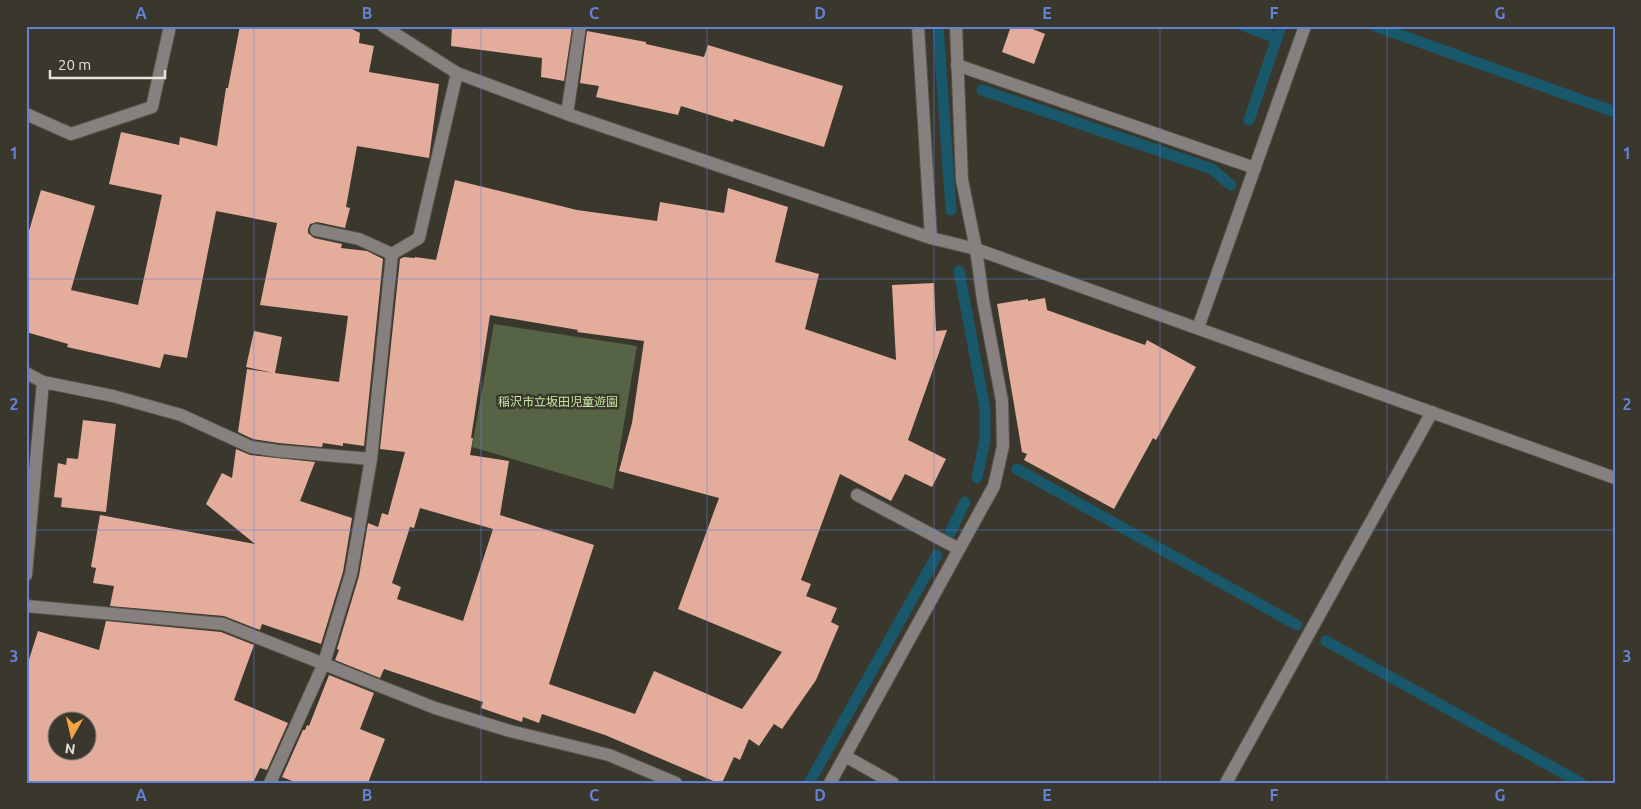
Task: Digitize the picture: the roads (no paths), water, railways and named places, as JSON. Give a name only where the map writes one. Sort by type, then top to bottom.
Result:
[{"type":"street","points":[[26,114],[71,134],[152,107],[170,26]]},
{"type":"street","points":[[383,26],[403,32],[457,73],[567,114],[931,238],[976,248],[1615,478]]},
{"type":"street","points":[[567,114],[580,26]]},
{"type":"street","points":[[918,26],[931,238]]},
{"type":"street","points":[[830,783],[994,486],[1003,446],[1002,402],[982,300],[976,248],[962,180],[956,26]]},
{"type":"street","points":[[1198,328],[1305,26]]},
{"type":"street","points":[[957,65],[1255,168]]},
{"type":"street","points":[[392,254],[419,238],[457,73]]},
{"type":"street","points":[[316,230],[359,239],[392,254]]},
{"type":"street","points":[[270,783],[324,663],[351,574],[371,459],[392,254]]},
{"type":"street","points":[[26,373],[43,382],[113,396],[181,415],[251,447],[371,459]]},
{"type":"street","points":[[26,575],[43,382]]},
{"type":"street","points":[[1226,783],[1432,412]]},
{"type":"street","points":[[857,495],[959,549]]},
{"type":"street","points":[[26,606],[223,624],[435,708],[510,731],[609,755],[676,783]]},
{"type":"street","points":[[845,756],[893,783]]},
{"type":"waterway","points":[[938,26],[951,210]]},
{"type":"waterway","points":[[1244,26],[1277,38]]},
{"type":"waterway","points":[[1249,120],[1281,26]]},
{"type":"waterway","points":[[1375,26],[1615,112]]},
{"type":"waterway","points":[[982,90],[1212,169],[1231,185]]},
{"type":"waterway","points":[[959,271],[985,409],[985,440],[977,478]]},
{"type":"waterway","points":[[1017,469],[1297,625]]},
{"type":"waterway","points":[[950,533],[965,502]]},
{"type":"waterway","points":[[809,783],[937,555]]},
{"type":"waterway","points":[[1326,641],[1581,783]]},
{"type":"park label","name":"稲沢市立坂田児童遊園","points":[[558,402]]}]
